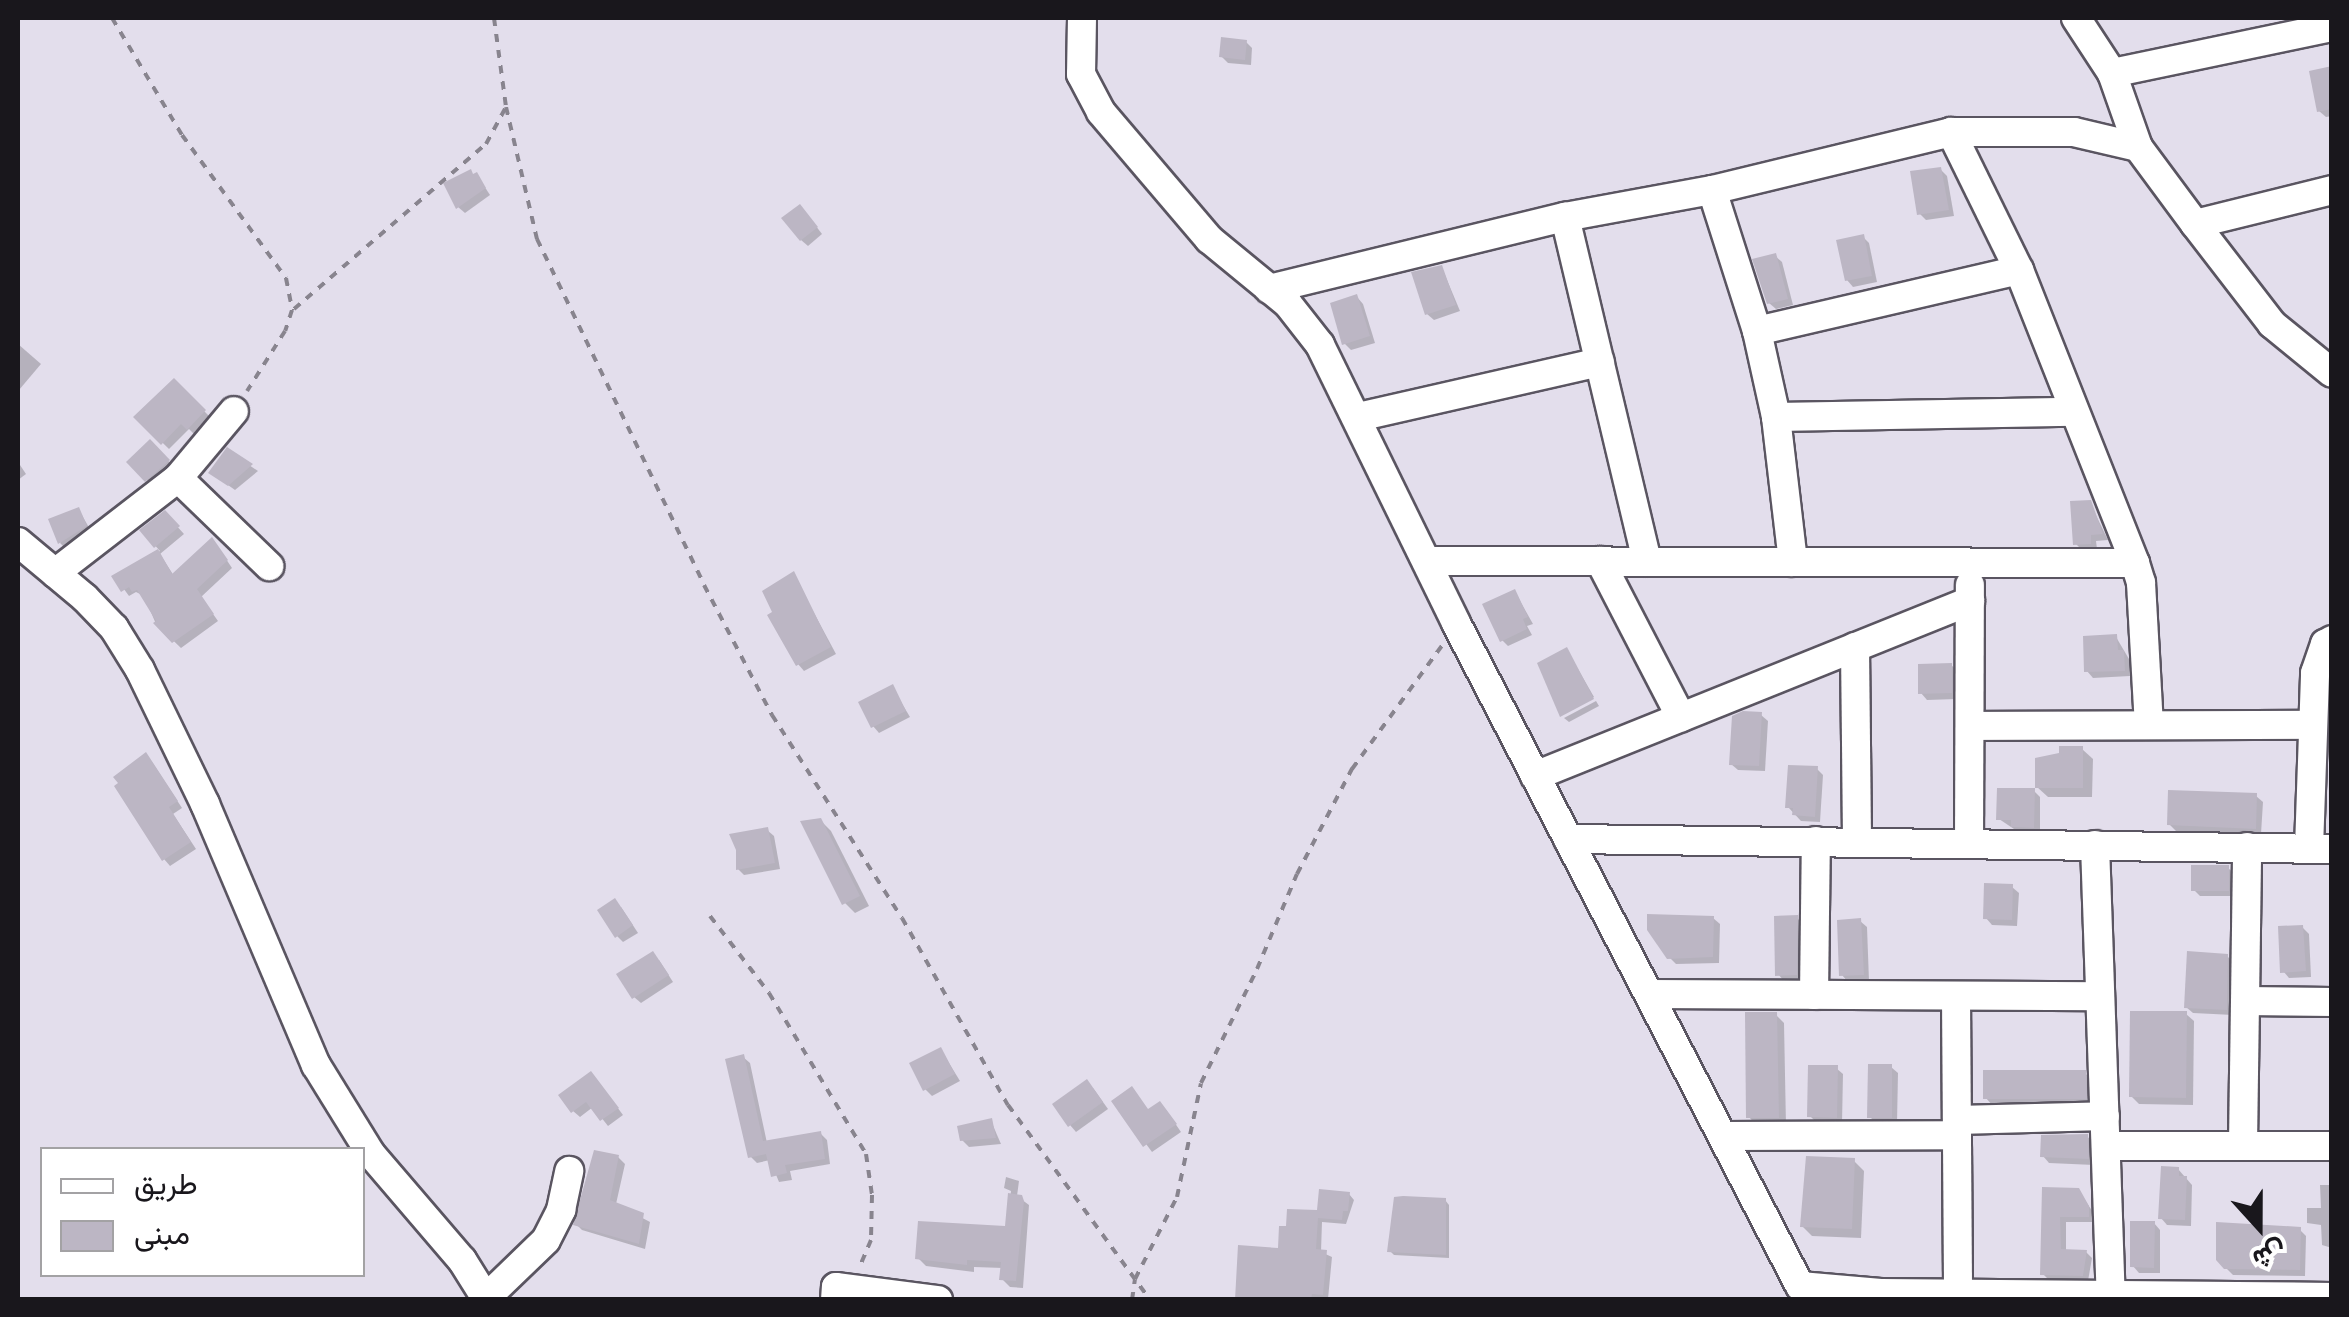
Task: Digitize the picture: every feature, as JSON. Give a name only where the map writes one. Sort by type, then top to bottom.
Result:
[{"type":"street","points":[[1082,18],[1080,65],[1093,100],[1209,239],[1269,288],[1312,332],[1358,417],[1456,623],[1800,1286],[1882,1296],[2332,1297]]},
{"type":"street","points":[[2076,18],[2112,73],[2138,147],[2272,324],[2332,373]]},
{"type":"street","points":[[2112,73],[2332,27]]},
{"type":"street","points":[[1269,288],[1565,216],[1712,190],[1950,132],[2074,132],[2138,147]]},
{"type":"street","points":[[1950,132],[2019,270],[2135,563],[2140,583],[2149,725]]},
{"type":"street","points":[[1712,190],[1757,331],[1776,417],[1793,562]]},
{"type":"street","points":[[2195,224],[2332,190]]},
{"type":"street","points":[[1565,216],[1647,561]]},
{"type":"street","points":[[1757,331],[2019,270]]},
{"type":"street","points":[[1358,417],[1600,362]]},
{"type":"street","points":[[55,573],[178,478],[234,411]]},
{"type":"street","points":[[1776,417],[2072,412]]},
{"type":"street","points":[[178,478],[269,566]]},
{"type":"street","points":[[18,542],[114,628],[140,670],[206,804],[316,1064],[371,1154],[462,1260],[486,1299],[546,1240],[561,1210],[569,1170]]},
{"type":"street","points":[[1428,561],[2135,563]]},
{"type":"street","points":[[1600,562],[1681,717]]},
{"type":"street","points":[[1969,844],[1970,564]]},
{"type":"street","points":[[1535,776],[1970,601]]},
{"type":"street","points":[[1568,839],[2320,848],[2313,725],[2315,674],[2326,644],[2332,640]]},
{"type":"street","points":[[1855,647],[1857,842]]},
{"type":"street","points":[[1970,726],[2313,725]]},
{"type":"street","points":[[1814,995],[1816,841]]},
{"type":"street","points":[[2095,845],[2111,1294]]},
{"type":"street","points":[[2244,1146],[2247,848]]},
{"type":"street","points":[[1649,994],[2100,996]]},
{"type":"street","points":[[1956,996],[1958,1295]]},
{"type":"street","points":[[2246,1001],[2332,1002]]},
{"type":"street","points":[[1723,1136],[1957,1127],[2105,1116]]},
{"type":"street","points":[[2106,1146],[2332,1146]]},
{"type":"street","points":[[836,1294],[938,1300]]},
{"type":"path","points":[[112,18],[182,134],[286,278],[292,310],[285,332],[234,411]]},
{"type":"path","points":[[494,18],[506,107],[537,239],[626,428],[772,715],[902,918],[1008,1105],[1150,1300]]},
{"type":"path","points":[[292,310],[486,144],[506,107]]},
{"type":"path","points":[[1132,1300],[1135,1279],[1177,1197],[1201,1084],[1318,830],[1352,768],[1456,623]]},
{"type":"path","points":[[710,916],[769,993],[866,1154],[872,1195],[871,1240],[859,1268],[836,1294]]},
{"type":"building","points":[[1221,37],[1247,40],[1245,60],[1219,57]]},
{"type":"building","points":[[2332,66],[2332,109],[2317,112],[2309,71]]},
{"type":"building","points":[[1941,167],[1949,210],[1917,215],[1910,171]]},
{"type":"building","points":[[471,169],[486,188],[456,209],[443,183]]},
{"type":"building","points":[[800,204],[818,227],[800,241],[781,218]]},
{"type":"building","points":[[1864,234],[1872,276],[1845,281],[1836,240]]},
{"type":"building","points":[[1776,253],[1788,299],[1767,304],[1752,259]]},
{"type":"building","points":[[1442,265],[1456,305],[1425,315],[1411,272]]},
{"type":"building","points":[[1357,294],[1370,336],[1342,345],[1330,303]]},
{"type":"building","points":[[174,378],[206,410],[187,430],[181,424],[161,445],[133,417]]},
{"type":"building","points":[[150,439],[170,460],[145,482],[126,462]]},
{"type":"building","points":[[227,447],[253,464],[228,486],[208,473]]},
{"type":"building","points":[[2091,500],[2103,534],[2091,535],[2091,544],[2073,545],[2070,501]]},
{"type":"building","points":[[79,507],[87,526],[58,544],[48,519]]},
{"type":"building","points":[[165,510],[180,526],[154,548],[139,530]]},
{"type":"building","points":[[212,537],[228,560],[197,589],[214,614],[172,643],[153,623],[156,621],[137,590],[132,592],[129,587],[121,592],[111,576],[158,549],[172,574]]},
{"type":"building","points":[[794,571],[831,647],[796,666],[767,615],[772,612],[762,591]]},
{"type":"building","points":[[1515,589],[1528,617],[1523,619],[1527,629],[1500,642],[1482,604]]},
{"type":"building","points":[[2117,634],[2118,650],[2124,650],[2125,671],[2084,672],[2083,636]]},
{"type":"building","points":[[1567,647],[1594,699],[1560,717],[1537,663]]},
{"type":"building","points":[[1952,663],[1952,693],[1918,694],[1918,664]]},
{"type":"building","points":[[893,684],[906,711],[871,728],[858,702]]},
{"type":"building","points":[[1743,711],[1762,712],[1759,766],[1729,765],[1732,716]]},
{"type":"building","points":[[2059,746],[2083,746],[2083,788],[2035,788],[2035,758],[2059,753]]},
{"type":"building","points":[[146,752],[178,801],[169,807],[191,842],[162,861],[114,786],[118,783],[113,777]]},
{"type":"building","points":[[1788,765],[1818,766],[1815,817],[1792,815],[1793,808],[1785,808]]},
{"type":"building","points":[[1997,788],[2035,788],[2034,828],[2011,827],[2011,820],[1996,820]]},
{"type":"building","points":[[2168,790],[2257,793],[2256,829],[2167,825]]},
{"type":"building","points":[[821,818],[860,896],[842,905],[800,821]]},
{"type":"building","points":[[768,827],[775,863],[736,870],[736,850],[729,834]]},
{"type":"building","points":[[2191,865],[2229,865],[2229,891],[2191,891]]},
{"type":"building","points":[[1984,883],[2013,884],[2012,920],[1983,919]]},
{"type":"building","points":[[615,898],[633,925],[615,938],[597,910]]},
{"type":"building","points":[[1647,914],[1714,916],[1713,957],[1667,959],[1647,930]]},
{"type":"building","points":[[1798,915],[1797,975],[1775,976],[1774,916]]},
{"type":"building","points":[[1861,918],[1864,975],[1839,976],[1837,920]]},
{"type":"building","points":[[2303,925],[2306,971],[2280,973],[2278,926]]},
{"type":"building","points":[[653,951],[669,975],[632,999],[616,974]]},
{"type":"building","points":[[2187,951],[2228,954],[2227,1010],[2184,1008]]},
{"type":"building","points":[[2130,1011],[2187,1011],[2186,1098],[2129,1097]]},
{"type":"building","points":[[1745,1012],[1777,1012],[1779,1118],[1746,1118]]},
{"type":"building","points":[[941,1047],[955,1074],[923,1091],[909,1063]]},
{"type":"building","points":[[744,1054],[763,1141],[821,1131],[825,1159],[785,1165],[787,1173],[771,1177],[766,1154],[748,1158],[725,1059]]},
{"type":"building","points":[[1868,1064],[1892,1064],[1892,1118],[1867,1118]]},
{"type":"building","points":[[1808,1065],[1838,1065],[1837,1118],[1807,1117]]},
{"type":"building","points":[[1983,1070],[2086,1070],[2087,1099],[1983,1099]]},
{"type":"building","points":[[591,1071],[619,1108],[600,1121],[586,1102],[571,1113],[558,1095]]},
{"type":"building","points":[[1087,1079],[1103,1102],[1068,1127],[1052,1104]]},
{"type":"building","points":[[1132,1086],[1148,1109],[1160,1101],[1177,1124],[1143,1147],[1111,1101]]},
{"type":"building","points":[[992,1118],[996,1138],[960,1141],[957,1126]]},
{"type":"building","points":[[2088,1134],[2089,1159],[2040,1157],[2041,1135]]},
{"type":"building","points":[[594,1150],[619,1155],[610,1200],[644,1213],[639,1244],[573,1225]]},
{"type":"building","points":[[1806,1156],[1855,1158],[1852,1229],[1800,1227]]},
{"type":"building","points":[[2161,1166],[2179,1167],[2179,1176],[2187,1176],[2185,1220],[2158,1219]]},
{"type":"building","points":[[2042,1187],[2079,1188],[2089,1206],[2089,1217],[2060,1217],[2061,1249],[2087,1250],[2083,1276],[2040,1275]]},
{"type":"building","points":[[1319,1189],[1350,1192],[1348,1211],[1343,1211],[1342,1220],[1318,1218],[1316,1249],[1327,1250],[1323,1295],[1312,1294],[1311,1300],[1235,1300],[1238,1245],[1278,1248],[1279,1226],[1286,1226],[1287,1209],[1317,1210]]},
{"type":"building","points":[[1008,1193],[1022,1195],[1024,1201],[1016,1281],[999,1280],[1001,1262],[967,1260],[967,1265],[915,1259],[918,1221],[1005,1226]]},
{"type":"building","points":[[1394,1197],[1446,1198],[1446,1255],[1387,1252]]},
{"type":"building","points":[[2130,1221],[2155,1221],[2154,1268],[2130,1267]]},
{"type":"building","points":[[2216,1222],[2301,1227],[2300,1270],[2224,1269],[2216,1260]]}]
